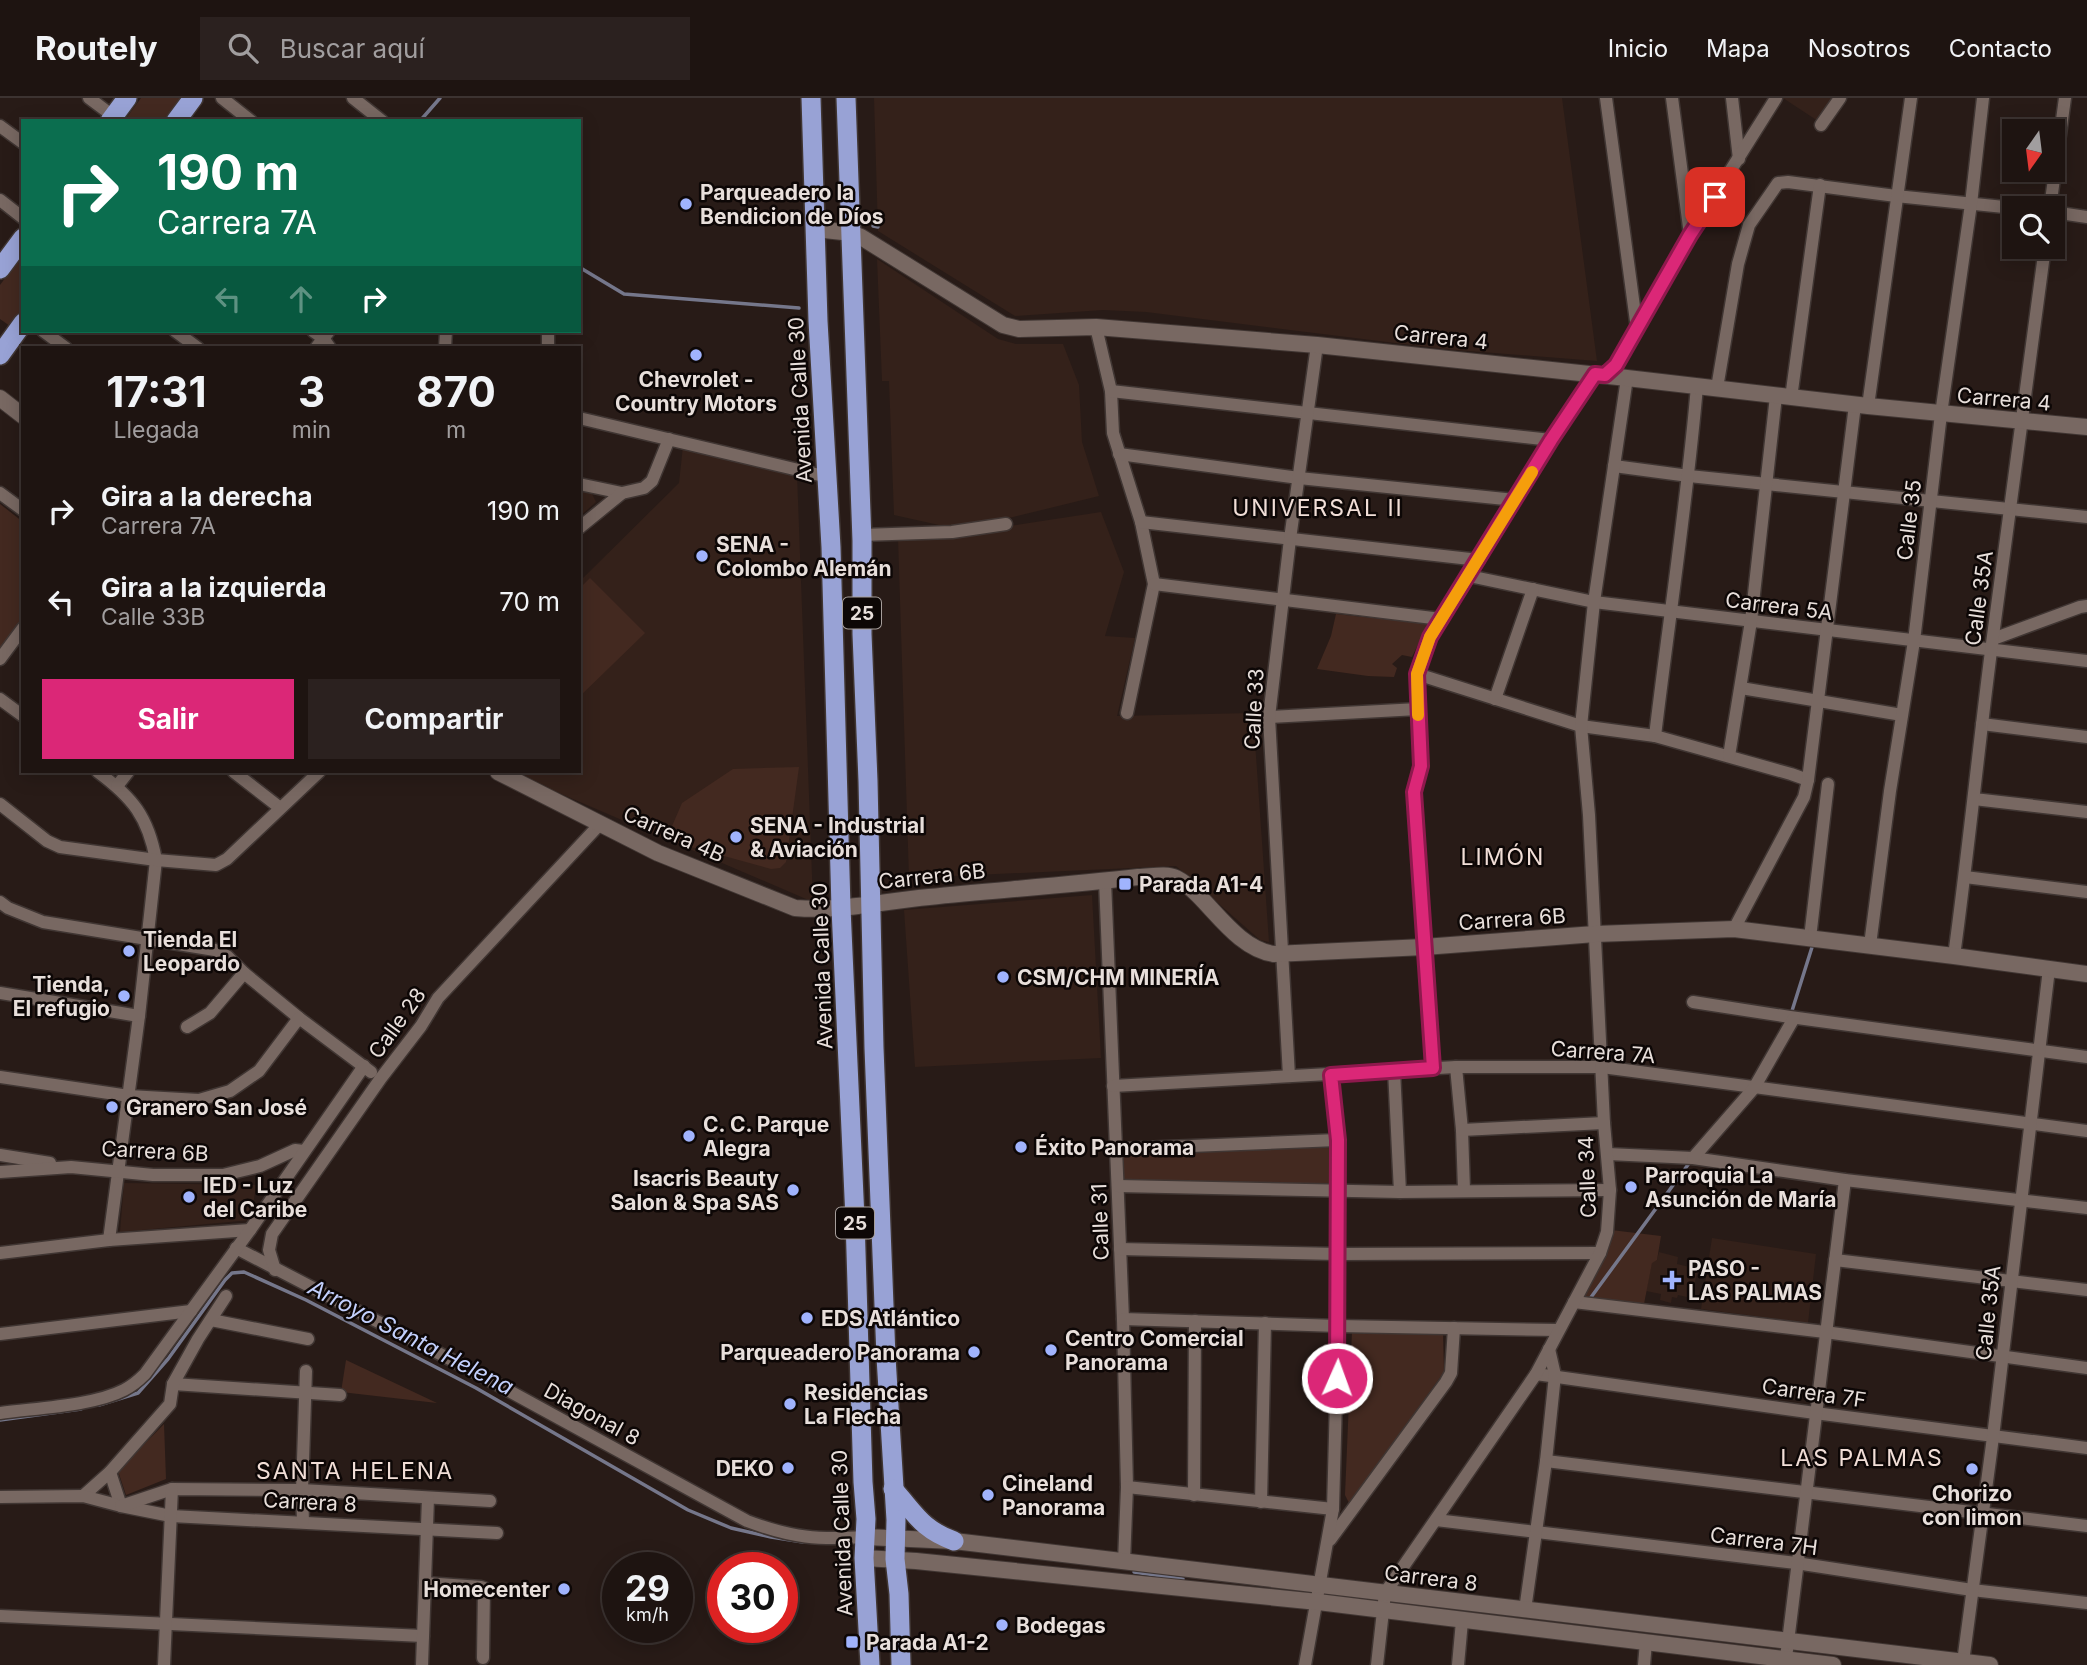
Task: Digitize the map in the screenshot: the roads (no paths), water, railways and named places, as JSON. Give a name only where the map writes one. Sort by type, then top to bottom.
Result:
[{"type":"highway","points":[[112,118],[127,98]]},
{"type":"highway","points":[[177,119],[193,98]]},
{"type":"highway","name":"Avenida Calle 30","points":[[811,98],[818,321],[831,547],[841,908],[855,1206],[866,1538],[864,1558],[870,1665]]},
{"type":"highway","name":"25","points":[[846,98],[862,535],[862,635],[874,1048],[901,1665]]},
{"type":"highway","points":[[0,269],[21,241]]},
{"type":"highway","points":[[0,355],[12,333]]},
{"type":"highway","points":[[893,1489],[919,1521],[936,1534],[954,1541]]},
{"type":"street","points":[[89,98],[112,118]]},
{"type":"street","points":[[222,98],[248,119]]},
{"type":"street","points":[[353,98],[379,119]]},
{"type":"street","points":[[1606,98],[1637,329]]},
{"type":"street","points":[[1672,98],[1690,235]]},
{"type":"street","points":[[1732,98],[1739,159]]},
{"type":"street","points":[[1433,1068],[1414,792],[1421,766],[1417,674],[1430,637],[1551,440],[1600,375],[1616,365],[1690,235],[1776,98]]},
{"type":"street","points":[[1821,125],[1840,98]]},
{"type":"street","points":[[1734,929],[1804,797],[1808,780],[1845,492],[1862,406],[1911,98]]},
{"type":"street","name":"Calle 35","points":[[1870,945],[1914,641],[1983,98]]},
{"type":"street","points":[[2053,196],[2065,98]]},
{"type":"street","points":[[0,126],[21,142]]},
{"type":"street","points":[[1717,388],[1738,264],[1749,225],[1778,183],[2002,207]]},
{"type":"street","points":[[1729,756],[1751,621],[1766,483],[1784,397],[1820,186]]},
{"type":"street","points":[[0,200],[21,216]]},
{"type":"street","points":[[2065,213],[2087,217]]},
{"type":"street","name":"Carrera 4","points":[[815,229],[852,233],[861,237],[1003,325],[1019,329],[1096,327],[1317,345],[1862,406],[2087,427]]},
{"type":"street","name":"Calle 35A","points":[[1954,956],[2043,259]]},
{"type":"street","points":[[1096,327],[1111,391],[1113,433],[1141,522],[1154,584],[1127,713]]},
{"type":"street","points":[[46,333],[63,346]]},
{"type":"street","points":[[178,333],[195,346]]},
{"type":"street","name":"Calle 33","points":[[1289,1076],[1269,717],[1317,345]]},
{"type":"street","name":"Calle 34","points":[[1385,1593],[1536,1374],[1600,1253],[1607,1232],[1610,1191],[1604,1123],[1588,792],[1581,726],[1594,602],[1627,378]]},
{"type":"street","points":[[1655,736],[1689,476],[1697,386]]},
{"type":"street","points":[[1111,391],[1551,440]]},
{"type":"street","points":[[0,398],[21,414]]},
{"type":"street","points":[[581,418],[828,477]]},
{"type":"street","points":[[581,484],[622,492],[644,488],[652,481],[669,439]]},
{"type":"street","points":[[1119,454],[1299,478],[1515,500]]},
{"type":"street","points":[[1614,466],[2087,517]]},
{"type":"street","points":[[581,526],[622,492]]},
{"type":"street","points":[[0,493],[21,509]]},
{"type":"street","points":[[1141,522],[1479,560]]},
{"type":"street","points":[[862,535],[952,532],[1006,524]]},
{"type":"street","name":"Carrera 5A","points":[[1469,576],[1594,602],[1670,613],[1914,641],[1992,644],[2087,661]]},
{"type":"street","points":[[1154,584],[1441,619]]},
{"type":"street","points":[[1495,699],[1533,589]]},
{"type":"street","points":[[1992,644],[2087,606]]},
{"type":"street","points":[[0,659],[21,631]]},
{"type":"street","points":[[1417,674],[1581,726],[1655,736],[1808,780]]},
{"type":"street","points":[[1741,688],[1902,715]]},
{"type":"street","points":[[0,699],[21,715]]},
{"type":"street","points":[[1269,717],[1418,709]]},
{"type":"street","points":[[1982,724],[2087,737]]},
{"type":"street","points":[[99,773],[134,802],[145,819],[156,860],[139,1016],[109,1240]]},
{"type":"street","points":[[117,786],[127,773]]},
{"type":"street","points":[[235,773],[279,807]]},
{"type":"street","points":[[0,804],[47,841],[60,847],[216,865],[227,859],[318,773]]},
{"type":"street","name":"Carrera 4B","points":[[500,773],[659,853],[795,908],[841,908]]},
{"type":"street","points":[[1810,939],[1828,784]]},
{"type":"street","points":[[1974,799],[2087,812]]},
{"type":"street","name":"Calle 28","points":[[275,1270],[269,1250],[272,1234],[381,1078],[421,1026],[438,998],[600,824]]},
{"type":"street","name":"Carrera 6B","points":[[841,908],[1138,877],[1173,877],[1194,892],[1253,948],[1263,952],[1283,954],[1595,934],[1734,929],[2087,974]]},
{"type":"street","points":[[1965,877],[2087,892]]},
{"type":"street","name":"Calle 31","points":[[1105,881],[1128,1487],[1124,1562]]},
{"type":"street","points":[[0,902],[43,922],[215,950],[227,956],[299,1018],[368,1069],[191,1311],[170,1404],[110,1472],[83,1496]]},
{"type":"street","name":"Calle 35A","points":[[1963,1661],[2032,1124],[2049,969]]},
{"type":"street","points":[[187,1027],[210,1013],[244,973]]},
{"type":"street","points":[[0,993],[139,1016]]},
{"type":"street","points":[[1693,1002],[2087,1057]]},
{"type":"street","points":[[0,1077],[129,1096],[200,1100],[230,1091],[259,1071],[299,1018]]},
{"type":"street","points":[[1693,1158],[1754,1088],[1794,1018]]},
{"type":"street","name":"Carrera 7A","points":[[1113,1086],[1457,1067],[1602,1066],[2087,1131]]},
{"type":"street","points":[[1457,1067],[1464,1191]]},
{"type":"street","points":[[1394,1070],[1400,1192]]},
{"type":"street","points":[[1305,1665],[1333,1509],[1338,1326],[1338,1140],[1331,1075]]},
{"type":"street","points":[[1462,1130],[1604,1123]]},
{"type":"street","points":[[1116,1149],[1338,1140]]},
{"type":"street","name":"Carrera 6B","points":[[0,1171],[71,1167],[176,1176],[223,1175],[260,1166],[295,1150],[308,1154]]},
{"type":"street","points":[[1608,1154],[1693,1158],[1845,1180],[2087,1208]]},
{"type":"street","points":[[0,1156],[71,1167]]},
{"type":"street","points":[[1786,1658],[1845,1180]]},
{"type":"street","points":[[1118,1186],[1400,1192],[1610,1191]]},
{"type":"street","points":[[0,1253],[109,1240],[250,1230]]},
{"type":"street","name":"Diagonal 8","points":[[236,1248],[468,1368],[747,1521],[769,1530],[812,1539],[866,1538]]},
{"type":"street","points":[[1120,1249],[1338,1254],[1600,1253]]},
{"type":"street","points":[[1835,1260],[2087,1290]]},
{"type":"street","points":[[0,1413],[89,1401],[121,1392],[134,1384],[188,1333],[211,1320],[226,1296]]},
{"type":"street","points":[[1574,1302],[1825,1332],[2087,1368]]},
{"type":"street","points":[[0,1334],[191,1311]]},
{"type":"street","points":[[1123,1319],[1558,1330]]},
{"type":"street","points":[[211,1320],[308,1339]]},
{"type":"street","points":[[1194,1495],[1195,1321]]},
{"type":"street","points":[[1261,1502],[1265,1323]]},
{"type":"street","points":[[1328,1543],[1446,1382],[1451,1373],[1454,1328]]},
{"type":"street","points":[[1525,1610],[1555,1375],[1549,1349]]},
{"type":"street","points":[[303,1522],[306,1371]]},
{"type":"street","name":"Carrera 7F","points":[[1536,1374],[2087,1448]]},
{"type":"street","points":[[173,1384],[340,1395]]},
{"type":"street","points":[[1546,1461],[2087,1526]]},
{"type":"street","points":[[110,1472],[121,1506]]},
{"type":"street","points":[[1128,1487],[1333,1509]]},
{"type":"street","points":[[164,1665],[172,1489]]},
{"type":"street","name":"Carrera 8","points":[[121,1506],[172,1489],[302,1490],[490,1501]]},
{"type":"street","name":"Carrera 8","points":[[0,1497],[83,1496],[170,1516],[497,1532]]},
{"type":"street","points":[[422,1665],[428,1498]]},
{"type":"street","name":"Carrera 7H","points":[[1436,1520],[1797,1563],[1972,1590],[2087,1603]]},
{"type":"street","name":"Carrera 8","points":[[866,1538],[954,1541],[1124,1562],[1319,1594],[1383,1612],[1833,1665]]},
{"type":"street","name":"Carrera 8","points":[[864,1558],[1319,1594],[1385,1593],[1990,1665]]},
{"type":"street","points":[[425,1583],[481,1587],[485,1592],[483,1658]]},
{"type":"street","points":[[1377,1665],[1385,1593]]},
{"type":"street","points":[[0,1616],[423,1636]]},
{"type":"street","points":[[1458,1665],[1462,1621]]},
{"type":"street","points":[[1644,1665],[1646,1642]]},
{"type":"street","points":[[1805,1663],[1807,1643]]},
{"type":"waterway","points":[[422,119],[440,98]]},
{"type":"waterway","points":[[873,226],[878,227]]},
{"type":"waterway","points":[[581,268],[624,294],[799,308]]},
{"type":"waterway","points":[[1791,1014],[1813,944]]},
{"type":"waterway","points":[[1589,1300],[1690,1162]]},
{"type":"waterway","name":"Arroyo Santa Helena","points":[[99,1405],[138,1393],[168,1359],[225,1280],[232,1273],[244,1272],[306,1300],[476,1388],[688,1510],[731,1528],[803,1542]]},
{"type":"waterway","name":"Arroyo Santa Helena","points":[[0,1420],[81,1409]]},
{"type":"waterway","points":[[1134,1572],[1183,1579]]},
{"type":"place","name":"Parqueadero la Bendicion de Díos","points":[[686,204]]},
{"type":"place","name":"Chevrolet - Country Motors","points":[[696,355]]},
{"type":"place","name":"SENA - Colombo Alemán","points":[[702,556]]},
{"type":"place","name":"SENA - Industrial & Aviación","points":[[736,837]]},
{"type":"place","name":"Parada A1-4","points":[[1125,884]]},
{"type":"place","name":"Tienda El Leopardo","points":[[129,951]]},
{"type":"place","name":"CSM/CHM MINERÍA","points":[[1003,977]]},
{"type":"place","name":"Tienda, El refugio","points":[[124,996]]},
{"type":"place","name":"Granero San José","points":[[112,1107]]},
{"type":"place","name":"C. C. Parque Alegra","points":[[689,1136]]},
{"type":"place","name":"Éxito Panorama","points":[[1021,1147]]},
{"type":"place","name":"Parroquia La Asunción de María","points":[[1631,1187]]},
{"type":"place","name":"Isacris Beauty Salon & Spa SAS","points":[[793,1190]]},
{"type":"place","name":"IED - Luz del Caribe","points":[[189,1197]]},
{"type":"place","name":"PASO - LAS PALMAS","points":[[1672,1280]]},
{"type":"place","name":"EDS Atlántico","points":[[807,1318]]},
{"type":"place","name":"Centro Comercial Panorama","points":[[1051,1350]]},
{"type":"place","name":"Parqueadero Panorama","points":[[974,1352]]},
{"type":"place","name":"Residencias La Flecha","points":[[790,1404]]},
{"type":"place","name":"DEKO","points":[[788,1468]]},
{"type":"place","name":"Chorizo con limon","points":[[1972,1469]]},
{"type":"place","name":"Cineland Panorama","points":[[988,1495]]},
{"type":"place","name":"Homecenter","points":[[564,1589]]},
{"type":"place","name":"Bodegas","points":[[1002,1625]]},
{"type":"place","name":"Parada A1-2","points":[[852,1642]]},
{"type":"district","name":"UNIVERSAL II","points":[[1318,508]]},
{"type":"district","name":"LIMÓN","points":[[1503,857]]},
{"type":"district","name":"LAS PALMAS","points":[[1862,1458]]},
{"type":"district","name":"SANTA HELENA","points":[[355,1471]]}]
